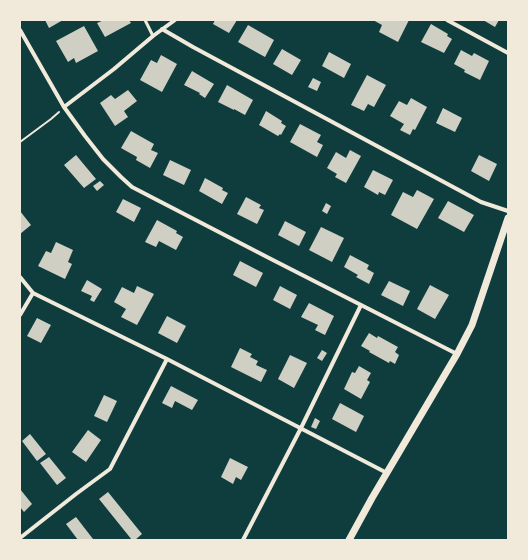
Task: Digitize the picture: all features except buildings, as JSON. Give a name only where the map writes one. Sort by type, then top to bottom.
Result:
[{"type":"street","points":[[64,107],[114,70],[153,36],[175,20]]},
{"type":"street","points":[[446,20],[508,53]]},
{"type":"street","points":[[162,29],[192,48],[481,202],[508,211]]},
{"type":"street","points":[[20,30],[64,107],[103,158],[132,187],[457,354]]},
{"type":"street","points":[[349,540],[387,472],[457,354],[472,325],[508,218]]},
{"type":"street","points":[[20,277],[33,293],[167,359],[387,472]]},
{"type":"street","points":[[20,315],[33,293]]},
{"type":"street","points":[[243,540],[301,428],[361,305]]},
{"type":"street","points":[[20,538],[110,469],[167,359]]},
{"type":"lane","points":[[145,20],[153,36]]},
{"type":"path","points":[[20,142],[51,120],[64,107]]}]
